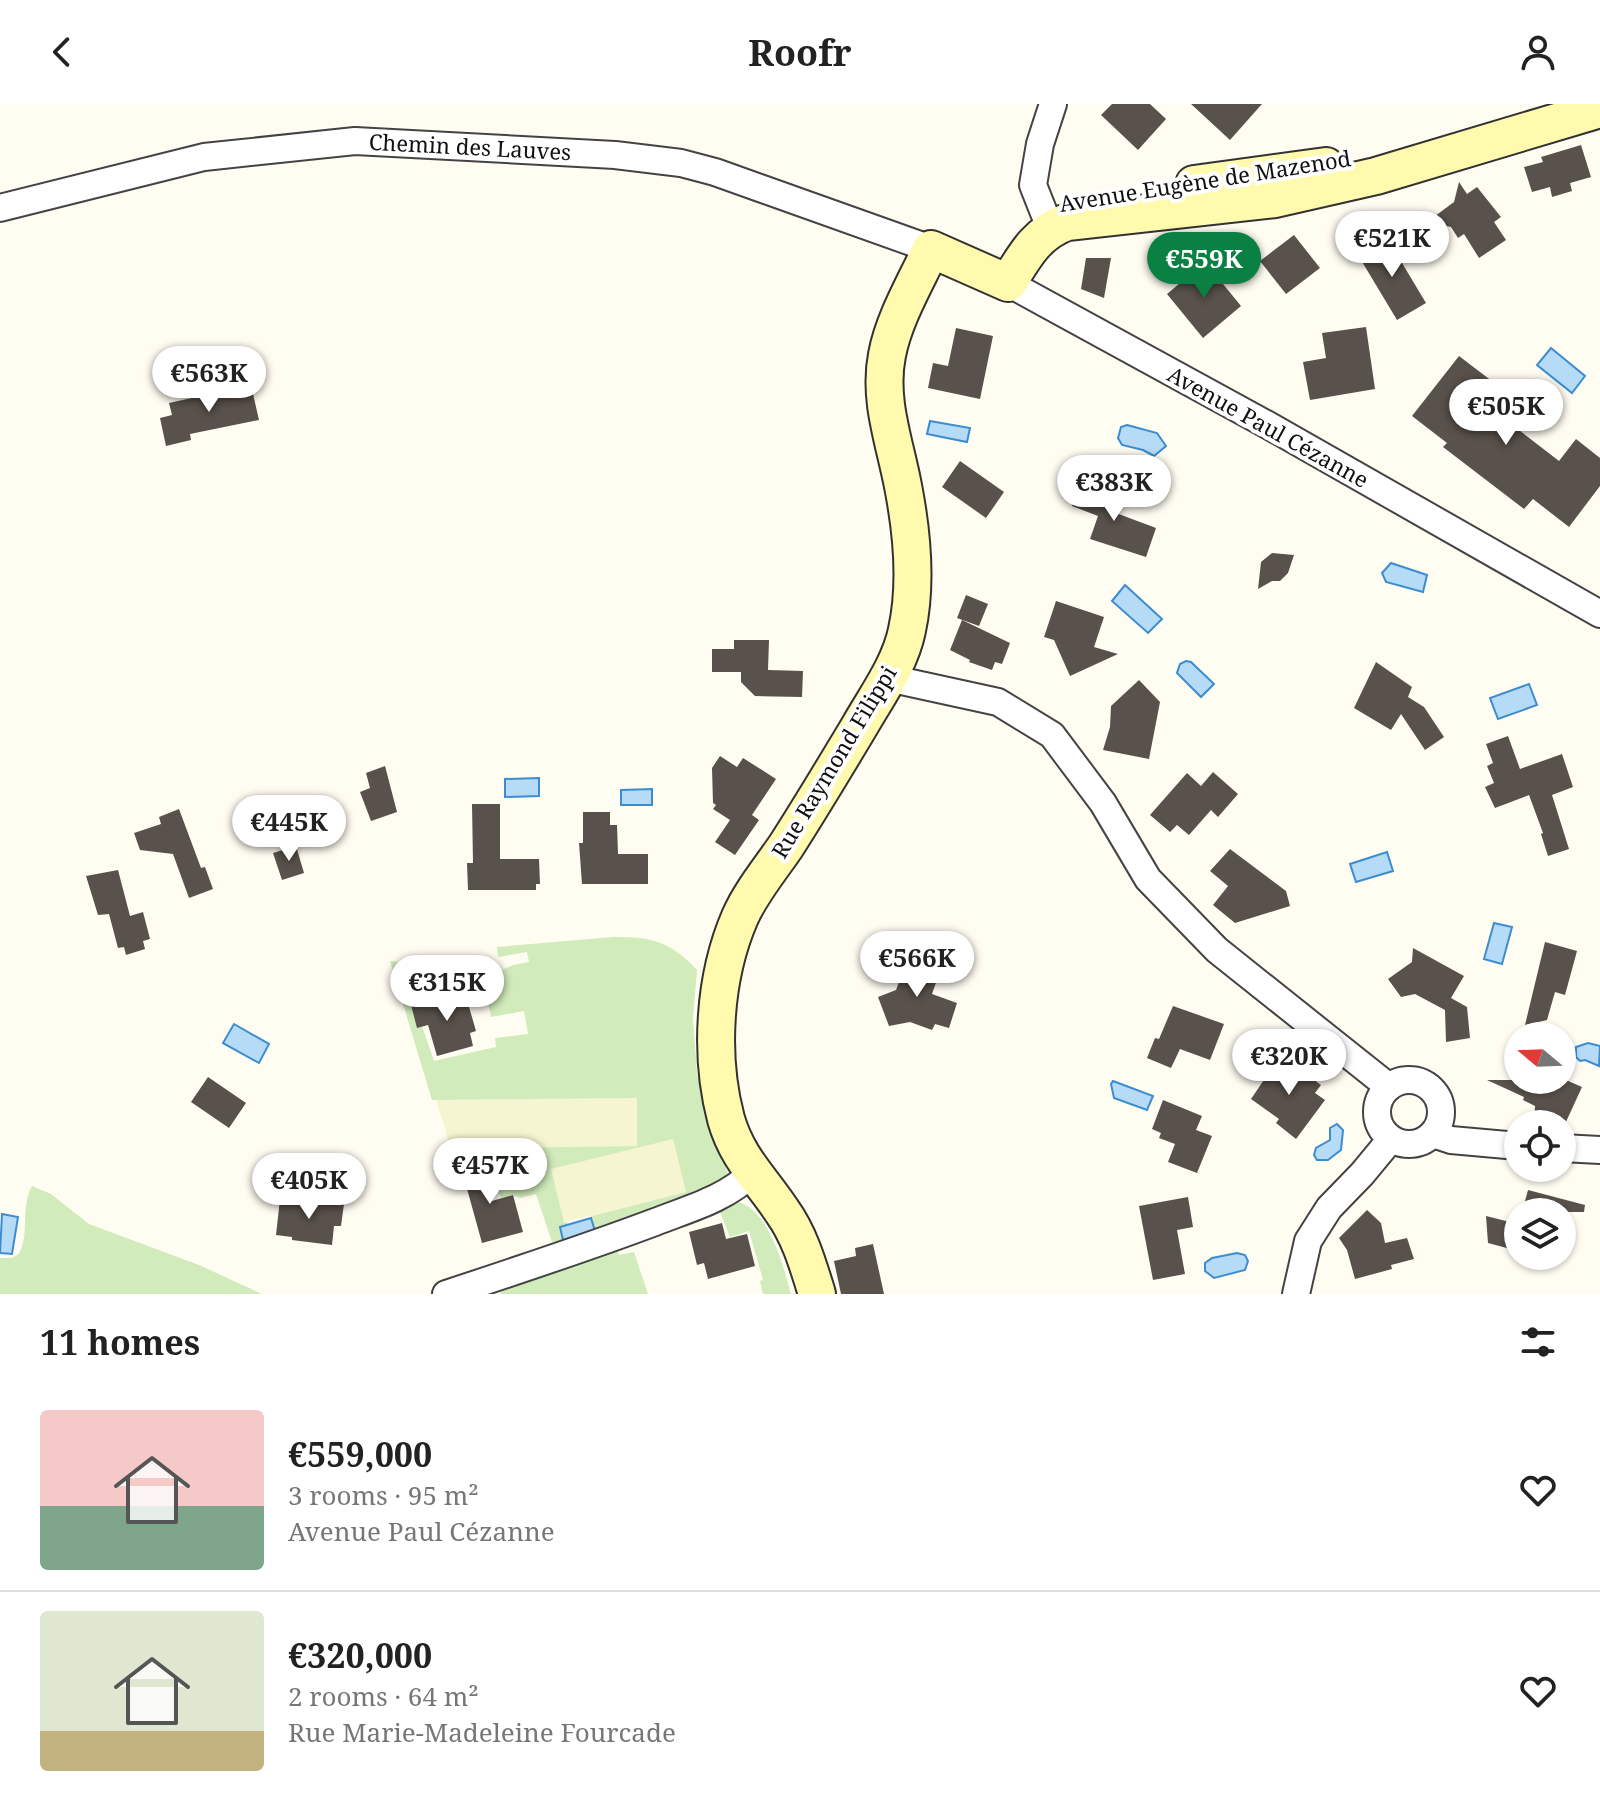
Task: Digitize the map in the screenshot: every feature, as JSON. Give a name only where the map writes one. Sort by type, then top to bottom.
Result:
[{"type":"street","points":[[1046,219],[1033,185],[1040,144],[1053,104]]},
{"type":"street","name":"Avenue Eugène de Mazenod","points":[[996,278],[1034,242],[1046,219],[1064,200],[1320,167],[1543,104]]},
{"type":"street","name":"Avenue Eugène de Mazenod","points":[[1046,219],[1067,222],[1275,199],[1376,176],[1600,109]]},
{"type":"street","name":"Chemin des Lauves","points":[[0,208],[204,157],[355,141],[423,143],[615,155],[681,163],[715,172],[931,249]]},
{"type":"street","name":"Avenue Paul Cézanne","points":[[931,249],[996,278],[1266,424],[1600,614]]},
{"type":"street","name":"Rue Raymond Filippi","points":[[817,1294],[799,1238],[737,1148],[726,1117],[717,1065],[717,1015],[724,969],[740,916],[807,814],[888,678],[907,632],[914,576],[904,488],[886,414],[887,355],[931,249]]},
{"type":"street","points":[[888,678],[998,702],[1052,735],[1103,803],[1148,879],[1217,950],[1389,1087]]},
{"type":"street","points":[[1416,1080],[1433,1090],[1438,1098],[1441,1117],[1433,1134],[1408,1144],[1391,1139],[1383,1132],[1377,1113],[1382,1094],[1397,1082],[1416,1080]]},
{"type":"street","points":[[1433,1134],[1451,1140],[1504,1145]]},
{"type":"street","points":[[1296,1294],[1308,1241],[1329,1208],[1391,1139]]},
{"type":"street","points":[[1576,1149],[1600,1150]]},
{"type":"street","points":[[446,1294],[596,1244],[715,1199],[752,1173]]},
{"type":"green space","points":[[613,937],[660,943],[678,953],[697,970],[693,1018],[697,1074],[729,1178],[596,1235],[591,1216],[686,1192],[673,1139],[551,1169],[564,1222],[568,1225],[560,1228],[563,1240],[552,1242],[536,1194],[501,1198],[484,1148],[637,1146],[637,1098],[432,1100],[390,961],[401,962],[414,1004],[411,1005],[417,1027],[422,1026],[434,1061],[496,1047],[495,1038],[528,1034],[524,1011],[491,1017],[484,985],[492,982],[493,974],[529,962],[527,952],[498,957],[497,947]]},
{"type":"green space","points":[[637,1098],[637,1146],[451,1148],[436,1100]]},
{"type":"green space","points":[[673,1138],[686,1192],[564,1222],[551,1169]]},
{"type":"green space","points":[[32,1186],[51,1194],[89,1224],[199,1265],[262,1294],[0,1294],[0,1258],[10,1258],[19,1253],[24,1238],[26,1203]]},
{"type":"green space","points":[[731,1201],[744,1204],[764,1223],[772,1237],[791,1294],[763,1294],[760,1281],[763,1280],[749,1231],[730,1237],[718,1207]]},
{"type":"green space","points":[[616,1245],[619,1255],[634,1252],[648,1294],[501,1294],[500,1291],[464,1294]]},
{"type":"water","points":[[1551,348],[1585,376],[1572,393],[1537,365]]},
{"type":"water","points":[[930,421],[970,428],[967,442],[927,434]]},
{"type":"water","points":[[1127,425],[1157,433],[1166,446],[1154,456],[1122,445],[1118,438],[1121,427]]},
{"type":"water","points":[[1391,563],[1427,575],[1423,592],[1386,582],[1382,573]]},
{"type":"water","points":[[1125,585],[1162,619],[1148,633],[1112,601]]},
{"type":"water","points":[[1191,662],[1214,684],[1201,697],[1177,673],[1180,664]]},
{"type":"water","points":[[1529,684],[1537,705],[1498,719],[1490,698]]},
{"type":"water","points":[[539,778],[539,796],[505,797],[505,779]]},
{"type":"water","points":[[652,789],[652,805],[621,805],[621,790]]},
{"type":"water","points":[[1387,852],[1393,871],[1356,882],[1350,864]]},
{"type":"water","points":[[1494,923],[1512,927],[1502,964],[1484,959]]},
{"type":"water","points":[[234,1024],[269,1044],[259,1063],[223,1043]]},
{"type":"water","points":[[1588,1043],[1600,1046],[1599,1066],[1580,1061],[1576,1057],[1576,1047]]},
{"type":"water","points":[[1113,1081],[1153,1096],[1147,1110],[1114,1098]]},
{"type":"water","points":[[1337,1124],[1343,1130],[1341,1150],[1328,1160],[1317,1160],[1314,1155],[1316,1148],[1330,1140],[1330,1128]]},
{"type":"water","points":[[2,1214],[18,1217],[12,1254],[0,1253]]},
{"type":"water","points":[[591,1218],[595,1231],[563,1240],[560,1227]]},
{"type":"water","points":[[1237,1253],[1245,1255],[1248,1261],[1245,1270],[1214,1278],[1205,1271],[1205,1263],[1212,1258]]},
{"type":"building","points":[[1112,104],[1150,104],[1166,119],[1138,150],[1101,115]]},
{"type":"building","points":[[1191,104],[1262,104],[1230,140]]},
{"type":"building","points":[[1581,145],[1591,177],[1570,183],[1572,191],[1552,197],[1550,187],[1532,192],[1524,167],[1543,162],[1541,157]]},
{"type":"building","points":[[1459,182],[1467,194],[1477,187],[1501,217],[1494,222],[1506,240],[1479,258],[1464,234],[1458,238],[1451,227],[1427,222],[1454,202]]},
{"type":"building","points":[[1294,235],[1320,268],[1286,294],[1260,261]]},
{"type":"building","points":[[1381,238],[1399,258],[1426,303],[1397,320],[1358,255]]},
{"type":"building","points":[[1086,258],[1111,258],[1104,298],[1081,289]]},
{"type":"building","points":[[1205,262],[1241,306],[1203,338],[1167,294]]},
{"type":"building","points":[[1366,327],[1375,389],[1310,400],[1303,362],[1326,358],[1322,333]]},
{"type":"building","points":[[956,328],[993,336],[980,399],[928,388],[933,363],[948,366]]},
{"type":"building","points":[[1459,356],[1501,388],[1488,406],[1559,461],[1576,439],[1600,458],[1600,486],[1569,527],[1533,499],[1524,509],[1443,447],[1447,443],[1412,416]]},
{"type":"building","points":[[251,385],[259,420],[190,434],[191,440],[166,446],[160,418],[172,415],[169,403]]},
{"type":"building","points":[[960,461],[1004,492],[986,518],[942,487]]},
{"type":"building","points":[[1080,483],[1112,495],[1108,510],[1156,528],[1146,557],[1090,539],[1098,516],[1072,506]]},
{"type":"building","points":[[1272,553],[1294,555],[1288,573],[1280,581],[1272,581],[1258,589],[1261,562]]},
{"type":"building","points":[[966,595],[988,604],[979,626],[957,618]]},
{"type":"building","points":[[1056,601],[1104,617],[1094,647],[1118,654],[1070,676],[1054,640],[1044,637]]},
{"type":"building","points":[[962,620],[1010,643],[1002,664],[995,662],[992,670],[969,662],[950,650]]},
{"type":"building","points":[[734,640],[769,640],[768,670],[803,671],[802,697],[755,696],[741,682],[741,672],[712,672],[712,649],[734,649]]},
{"type":"building","points":[[1376,662],[1412,687],[1408,697],[1424,707],[1444,737],[1425,750],[1401,714],[1391,730],[1354,708]]},
{"type":"building","points":[[1139,680],[1160,702],[1149,759],[1103,750],[1110,727],[1111,706]]},
{"type":"building","points":[[1508,736],[1520,769],[1562,754],[1573,787],[1552,795],[1569,849],[1548,856],[1529,795],[1495,808],[1485,787],[1494,783],[1487,766],[1493,763],[1486,744]]},
{"type":"building","points":[[720,756],[737,767],[743,758],[776,779],[752,815],[759,820],[735,855],[715,842],[730,820],[713,809],[716,805],[713,803],[712,768]]},
{"type":"building","points":[[385,766],[397,812],[371,821],[360,792],[370,788],[366,773]]},
{"type":"building","points":[[1213,772],[1238,794],[1218,817],[1211,810],[1189,835],[1177,825],[1170,832],[1150,815],[1187,773],[1201,786]]},
{"type":"building","points":[[472,804],[500,804],[500,859],[539,859],[540,884],[536,884],[536,890],[468,890],[467,863],[473,863]]},
{"type":"building","points":[[179,809],[201,868],[205,867],[213,889],[189,898],[173,854],[140,850],[134,833],[161,824],[159,817]]},
{"type":"building","points":[[583,812],[610,812],[610,825],[617,825],[618,854],[648,854],[648,884],[582,884],[579,843],[583,843]]},
{"type":"building","points":[[296,846],[304,873],[282,880],[273,853]]},
{"type":"building","points":[[1230,849],[1286,891],[1290,906],[1235,923],[1213,905],[1228,886],[1210,871]]},
{"type":"building","points":[[118,870],[130,916],[143,912],[150,939],[143,941],[145,949],[126,955],[124,947],[118,948],[109,914],[98,915],[86,876]]},
{"type":"building","points":[[1545,942],[1577,951],[1565,995],[1555,992],[1547,1020],[1526,1022]]},
{"type":"building","points":[[1413,948],[1464,976],[1451,998],[1467,1007],[1470,1038],[1446,1042],[1445,1010],[1415,994],[1401,997],[1388,979],[1412,962]]},
{"type":"building","points":[[908,959],[940,971],[932,994],[957,1003],[949,1028],[935,1024],[932,1030],[910,1022],[889,1026],[878,997],[896,990]]},
{"type":"building","points":[[465,993],[476,1031],[470,1033],[473,1046],[437,1056],[428,1025],[417,1028],[411,1005]]},
{"type":"building","points":[[1173,1006],[1224,1024],[1210,1060],[1180,1049],[1171,1068],[1147,1058]]},
{"type":"building","points":[[1278,1059],[1286,1066],[1289,1062],[1321,1085],[1315,1093],[1325,1100],[1296,1139],[1276,1123],[1279,1119],[1251,1099]]},
{"type":"building","points":[[208,1077],[246,1103],[229,1128],[191,1102]]},
{"type":"building","points":[[1487,1080],[1504,1080],[1504,1088]]},
{"type":"building","points":[[1576,1084],[1582,1087],[1571,1110],[1535,1110],[1535,1106],[1523,1100],[1524,1097],[1517,1094],[1576,1094]]},
{"type":"building","points":[[1163,1100],[1202,1116],[1196,1130],[1212,1136],[1197,1173],[1168,1162],[1175,1144],[1159,1138],[1161,1133],[1152,1129]]},
{"type":"building","points":[[481,1158],[492,1201],[513,1195],[523,1232],[482,1243],[461,1167],[461,1164]]},
{"type":"building","points":[[1528,1190],[1558,1198],[1526,1198]]},
{"type":"building","points":[[1188,1197],[1193,1227],[1177,1230],[1185,1274],[1153,1280],[1139,1206]]},
{"type":"building","points":[[280,1199],[344,1204],[341,1226],[334,1226],[332,1245],[276,1235]]},
{"type":"building","points":[[1576,1203],[1585,1205],[1584,1212],[1576,1212]]},
{"type":"building","points":[[1367,1210],[1381,1223],[1385,1243],[1407,1238],[1414,1259],[1391,1265],[1392,1269],[1355,1279],[1347,1250],[1339,1238]]},
{"type":"building","points":[[1486,1216],[1504,1220],[1504,1247],[1488,1243]]},
{"type":"building","points":[[722,1223],[726,1239],[747,1234],[755,1266],[708,1279],[704,1263],[697,1265],[689,1232]]},
{"type":"building","points":[[873,1244],[884,1294],[841,1294],[834,1261],[856,1256],[855,1248]]}]
